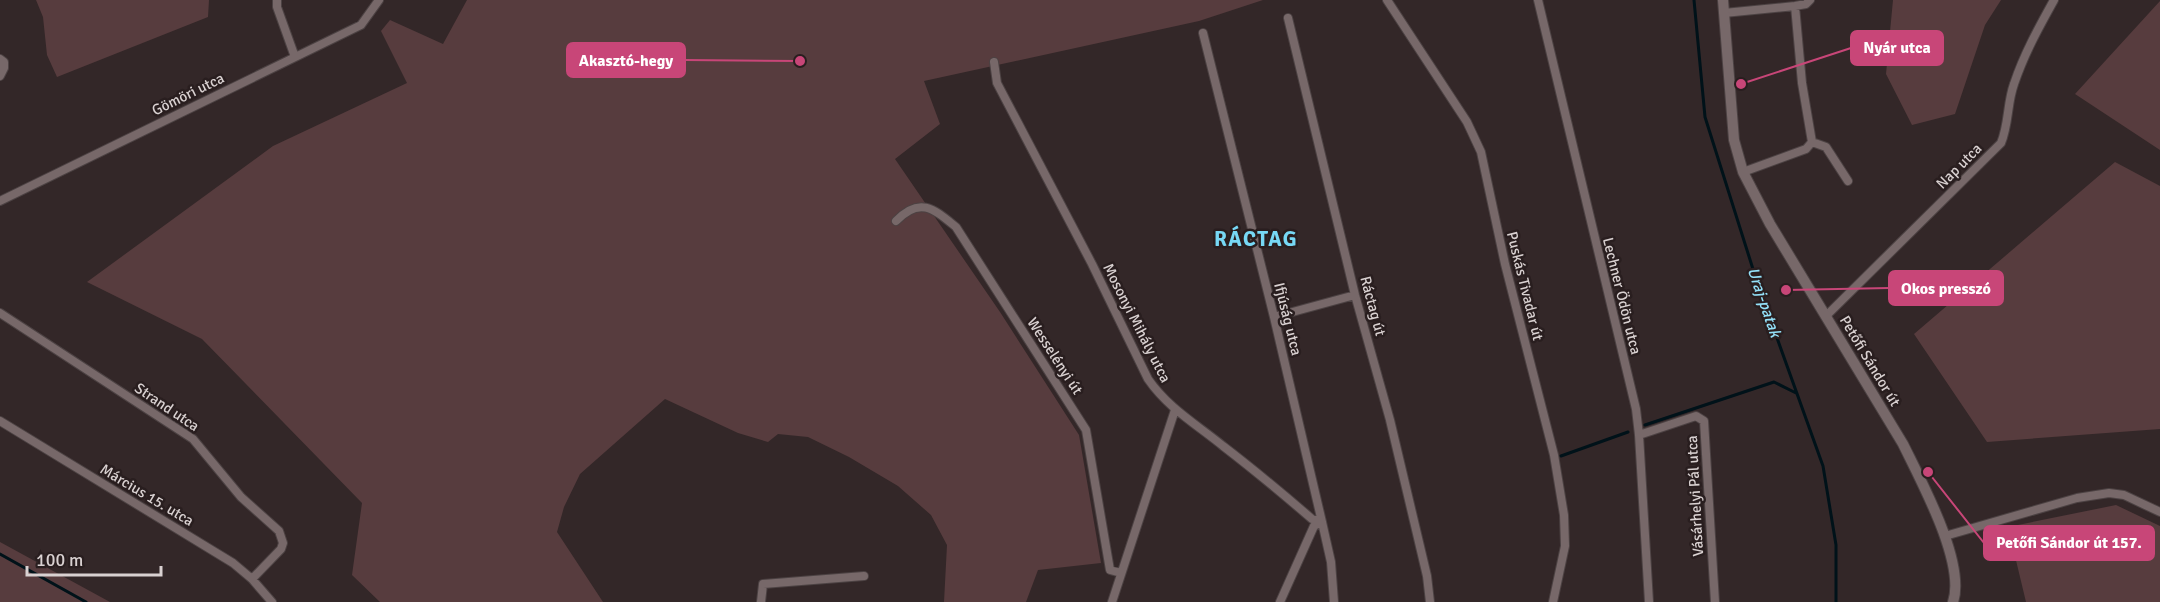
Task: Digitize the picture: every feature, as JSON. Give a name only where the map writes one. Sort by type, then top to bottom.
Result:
[{"type":"street","points":[[277,0],[277,7],[295,57]]},
{"type":"street","name":"Gömöri utca","points":[[0,201],[361,25],[379,0]]},
{"type":"street","name":"Puskás Tivadar út","points":[[1387,0],[1467,122],[1481,152],[1505,264],[1554,455],[1564,515],[1564,546],[1553,602]]},
{"type":"street","name":"Lechner Ödön utca","points":[[1538,0],[1636,409],[1649,602]]},
{"type":"street","name":"Petőfi Sándor út","points":[[1723,0],[1734,140],[1743,172],[1770,224],[1902,444],[1945,536],[1956,576],[1953,602]]},
{"type":"street","points":[[1724,13],[1795,6],[1806,4],[1810,0]]},
{"type":"street","name":"Nap utca","points":[[1826,316],[2001,143],[2010,98],[2025,54],[2054,0]]},
{"type":"street","points":[[1795,6],[1802,84],[1812,142]]},
{"type":"street","name":"Ráctag út","points":[[1288,18],[1355,295],[1390,420],[1427,576],[1430,602]]},
{"type":"street","name":"Ifjúság utca","points":[[1203,33],[1274,317],[1322,522]]},
{"type":"street","points":[[0,59],[4,62],[0,76]]},
{"type":"street","name":"Mosonyi Mihály utca","points":[[994,62],[997,83],[1092,264],[1148,379],[1159,396],[1223,445],[1312,519],[1322,522]]},
{"type":"street","points":[[1743,172],[1806,149],[1812,142]]},
{"type":"street","points":[[1812,142],[1826,147],[1848,181]]},
{"type":"street","name":"Wesselényi út","points":[[896,221],[905,212],[916,207],[933,208],[956,227],[1086,430],[1110,570],[1121,573]]},
{"type":"street","points":[[1274,317],[1355,295]]},
{"type":"street","name":"Strand utca","points":[[0,313],[193,439],[241,497],[282,536],[281,549],[252,579]]},
{"type":"street","points":[[1112,602],[1175,410]]},
{"type":"street","name":"Vásárhelyi Pál utca","points":[[1639,435],[1696,416],[1704,421],[1715,602]]},
{"type":"street","name":"Március 15. utca","points":[[0,421],[215,551],[252,579],[272,602]]},
{"type":"street","points":[[1945,536],[2077,498],[2109,493],[2124,495],[2160,512]]},
{"type":"street","points":[[1280,602],[1314,526],[1322,522],[1331,562],[1334,602]]},
{"type":"street","points":[[761,602],[763,584],[864,576]]},
{"type":"shaded area","points":[[36,0],[209,0],[208,17],[57,77],[47,55],[43,17]]},
{"type":"shaded area","points":[[467,0],[1263,0],[1199,21],[924,81],[940,124],[895,159],[1000,312],[1079,435],[1101,563],[1038,570],[1026,602],[944,602],[947,545],[931,515],[898,486],[849,457],[808,437],[778,434],[768,442],[738,433],[665,399],[580,474],[564,507],[557,532],[603,602],[380,602],[352,575],[362,503],[202,339],[87,282],[273,146],[407,83],[381,31],[390,20],[443,44]]},
{"type":"shaded area","points":[[1893,0],[2001,0],[1985,25],[1955,114],[1912,125],[1886,74]]},
{"type":"shaded area","points":[[2160,1],[2160,150],[2075,94]]},
{"type":"shaded area","points":[[2115,162],[2160,186],[2160,429],[1987,442],[1914,334]]},
{"type":"shaded area","points":[[2116,505],[2160,526],[2160,602],[2026,602],[2008,527]]},
{"type":"shaded area","points":[[0,542],[110,602],[0,602]]},
{"type":"waterway","name":"Uraj-patak","points":[[1694,0],[1705,117],[1758,285],[1823,466],[1836,545],[1836,602]]},
{"type":"waterway","points":[[1645,425],[1774,382],[1796,393]]},
{"type":"waterway","points":[[1561,456],[1628,432]]},
{"type":"waterway","points":[[0,554],[86,602]]},
{"type":"place","name":"Akasztó-hegy","points":[[800,61]]},
{"type":"place","name":"Nyár utca","points":[[1741,84]]},
{"type":"place","name":"Okos presszó","points":[[1786,290]]},
{"type":"place","name":"Petőfi Sándor út 157.","points":[[1928,472]]},
{"type":"district","name":"RÁCTAG","points":[[1256,239]]}]
